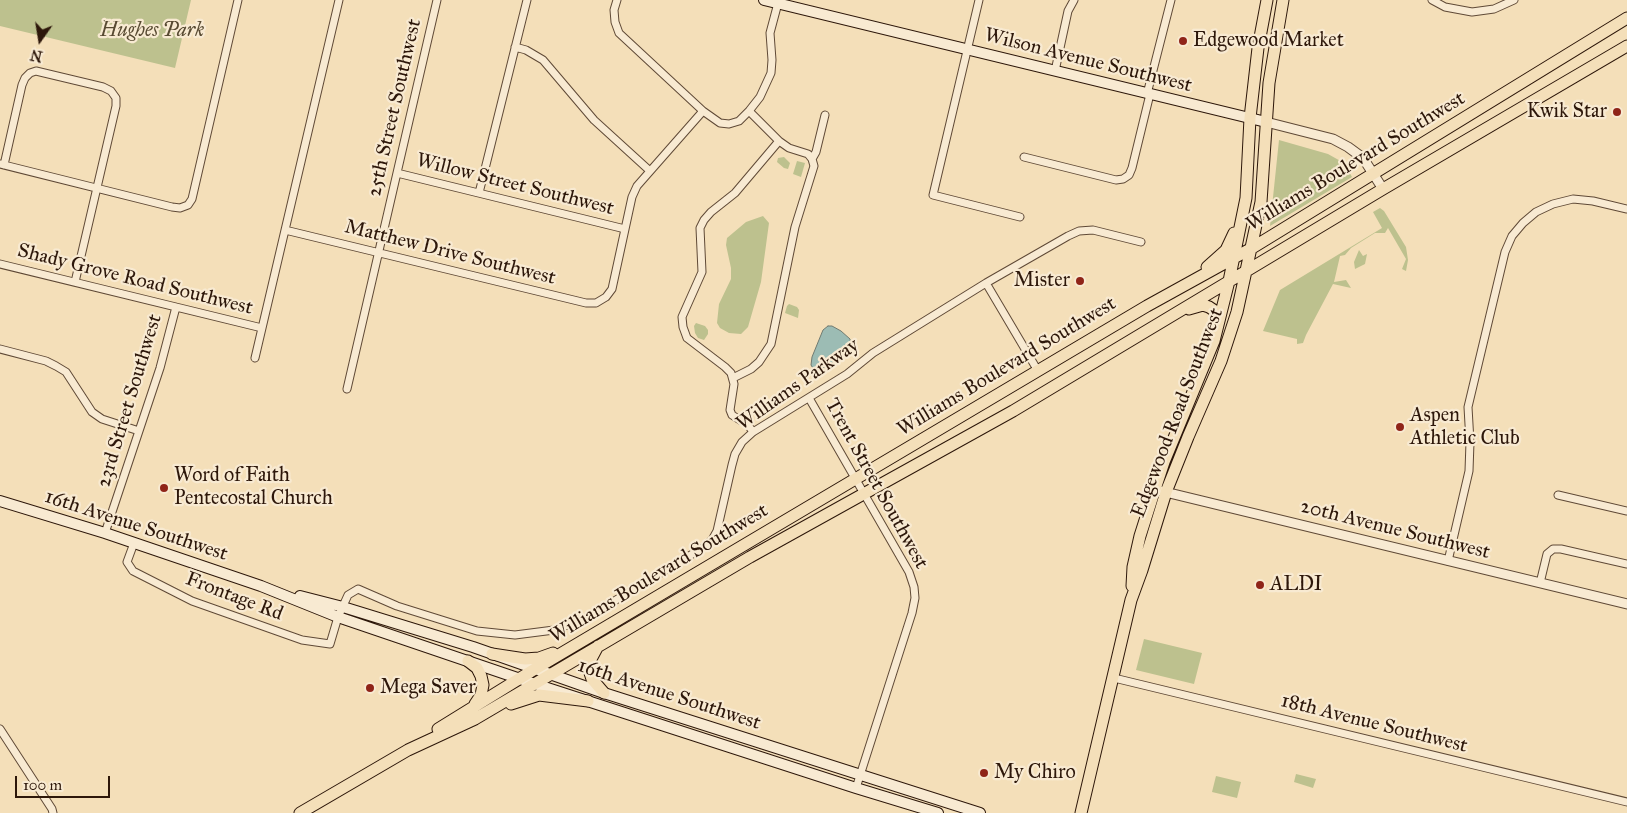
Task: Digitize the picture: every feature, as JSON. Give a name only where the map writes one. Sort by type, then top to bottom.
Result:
[{"type":"main road","name":"Wilson Avenue Southwest","points":[[764,0],[780,2],[968,50],[1266,122]]},
{"type":"main road","name":"Edgewood Road Southwest","points":[[1081,813],[1131,600],[1138,543],[1164,462],[1207,360],[1229,281],[1246,198],[1250,118],[1258,48],[1267,0]]},
{"type":"main road","name":"Edgewood Road Southwest","points":[[1131,600],[1166,492],[1222,361],[1247,271],[1262,202],[1266,122],[1272,59],[1283,0]]},
{"type":"main road","name":"Williams Boulevard Southwest","points":[[300,813],[408,750],[472,707],[580,642],[1038,371],[1252,248],[1627,18]]},
{"type":"main road","name":"Williams Boulevard Southwest","points":[[408,750],[475,719],[750,557],[1013,411],[1383,189],[1627,46]]},
{"type":"main road","points":[[1186,285],[1226,250],[1232,239],[1246,198]]},
{"type":"main road","points":[[1178,312],[1203,305],[1209,307],[1215,311],[1217,316],[1217,328]]},
{"type":"main road","name":"16th Avenue Southwest","points":[[0,501],[105,533],[261,586],[338,617],[535,684],[938,813]]},
{"type":"main road","name":"16th Avenue Southwest","points":[[261,586],[343,607],[492,654],[604,693],[980,813]]},
{"type":"main road","points":[[492,654],[525,660],[540,658],[580,642]]},
{"type":"main road","points":[[598,646],[590,661],[589,670],[592,679],[604,693]]},
{"type":"main road","points":[[468,660],[477,668],[483,684],[481,695],[472,707]]},
{"type":"main road","points":[[475,719],[524,699],[539,695],[588,701]]},
{"type":"street","points":[[75,282],[96,188],[116,106],[116,98],[112,91],[103,86],[36,71],[30,73],[25,78],[2,165],[96,188],[172,207],[180,208],[188,205],[192,199],[238,0]]},
{"type":"street","points":[[255,358],[339,0]]},
{"type":"street","name":"25th Street Southwest","points":[[347,389],[437,0]]},
{"type":"street","points":[[479,194],[527,0]]},
{"type":"street","points":[[617,0],[614,10],[615,22],[619,33],[703,111],[720,124],[729,124],[739,120],[760,98],[771,73],[770,33],[780,2]]},
{"type":"street","points":[[979,0],[932,195],[1020,217]]},
{"type":"street","points":[[1054,71],[1068,11],[1074,0]]},
{"type":"street","points":[[1024,157],[1116,180],[1123,180],[1130,175],[1171,0]]},
{"type":"street","points":[[1432,0],[1445,7],[1472,12],[1494,9],[1514,0]]},
{"type":"street","points":[[515,47],[526,50],[543,60],[594,120],[650,171]]},
{"type":"street","points":[[625,229],[632,197],[637,186],[703,111]]},
{"type":"street","points":[[733,378],[760,362],[771,344],[795,227],[814,166],[808,154],[789,148],[779,141],[749,111]]},
{"type":"street","points":[[812,159],[816,152],[825,115]]},
{"type":"street","name":"Wilson Avenue Southwest","points":[[1266,122],[1333,139],[1348,147],[1363,158],[1383,189]]},
{"type":"street","points":[[753,432],[748,425],[732,415],[730,410],[734,389],[733,378],[725,367],[687,338],[682,317],[702,272],[700,228],[704,220],[735,193],[779,141]]},
{"type":"street","name":"Willow Street Southwest","points":[[397,174],[625,229]]},
{"type":"street","points":[[1448,561],[1469,471],[1468,407],[1505,252],[1512,236],[1536,212],[1553,204],[1572,200],[1593,201],[1627,209]]},
{"type":"street","name":"Matthew Drive Southwest","points":[[285,230],[586,303],[596,303],[606,297],[612,290],[625,229]]},
{"type":"street","name":"Williams Parkway","points":[[338,617],[348,595],[358,589],[397,606],[430,617],[477,631],[495,634],[534,633],[554,630],[586,618],[704,547],[712,540],[717,530],[735,454],[742,442],[753,432],[847,374],[872,353],[986,283],[1068,236],[1080,231],[1093,230],[1141,242]]},
{"type":"street","name":"Shady Grove Road Southwest","points":[[0,264],[262,328]]},
{"type":"street","points":[[986,283],[1038,371]]},
{"type":"street","name":"23rd Street Southwest","points":[[105,533],[160,368],[176,307]]},
{"type":"street","points":[[0,349],[46,361],[56,366],[66,372],[92,412],[102,419],[139,431]]},
{"type":"street","name":"Trent Street Southwest","points":[[809,398],[909,572],[914,586],[915,598],[912,613],[856,788]]},
{"type":"street","name":"20th Avenue Southwest","points":[[1154,489],[1627,604]]},
{"type":"street","points":[[1558,495],[1627,511]]},
{"type":"street","name":"Frontage Rd","points":[[134,543],[127,562],[133,571],[192,601],[302,640],[330,644],[338,617]]},
{"type":"street","points":[[1540,583],[1547,554],[1552,549],[1561,549],[1627,564]]},
{"type":"street","name":"18th Avenue Southwest","points":[[1114,678],[1627,802]]},
{"type":"street","points":[[0,729],[53,813]]},
{"type":"green space","name":"Hughes Park","points":[[0,0],[191,0],[175,68],[0,26]]},
{"type":"green space","points":[[1279,140],[1328,154],[1344,163],[1352,177],[1270,226]]},
{"type":"green space","points":[[784,157],[790,163],[788,169],[777,162],[778,158]]},
{"type":"green space","points":[[797,161],[805,163],[801,177],[793,174]]},
{"type":"green space","points":[[1380,208],[1384,211],[1406,247],[1408,260],[1406,271],[1402,269],[1406,259],[1388,228],[1385,233],[1375,233],[1351,248],[1345,255],[1340,256],[1334,282],[1346,280],[1351,288],[1333,284],[1303,343],[1297,344],[1297,339],[1263,331],[1280,290],[1382,228],[1373,212]]},
{"type":"green space","points":[[763,216],[769,223],[761,282],[748,327],[741,334],[729,333],[720,328],[717,323],[719,304],[731,279],[731,268],[726,245],[727,238],[746,222]]},
{"type":"green space","points":[[1359,250],[1363,256],[1367,254],[1365,264],[1355,269],[1354,262]]},
{"type":"green space","points":[[789,304],[797,307],[799,310],[798,318],[785,313]]},
{"type":"green space","points":[[696,323],[705,326],[708,330],[704,340],[698,338],[695,333],[694,326]]},
{"type":"green space","points":[[1144,639],[1202,653],[1194,684],[1136,670]]},
{"type":"green space","points":[[1296,774],[1316,779],[1313,788],[1294,782]]},
{"type":"green space","points":[[1216,776],[1241,782],[1237,798],[1212,792]]},
{"type":"water","points":[[828,326],[841,331],[850,339],[851,344],[842,356],[819,370],[814,370],[811,365],[812,357],[823,330]]},
{"type":"place","name":"Edgewood Market","points":[[1183,41]]},
{"type":"place","name":"Kwik Star","points":[[1617,112]]},
{"type":"place","name":"Mister","points":[[1080,281]]},
{"type":"place","name":"Aspen Athletic Club","points":[[1400,427]]},
{"type":"place","name":"Word of Faith Pentecostal Church","points":[[164,488]]},
{"type":"place","name":"ALDI","points":[[1260,585]]},
{"type":"place","name":"Mega Saver","points":[[370,688]]},
{"type":"place","name":"My Chiro","points":[[984,773]]}]
